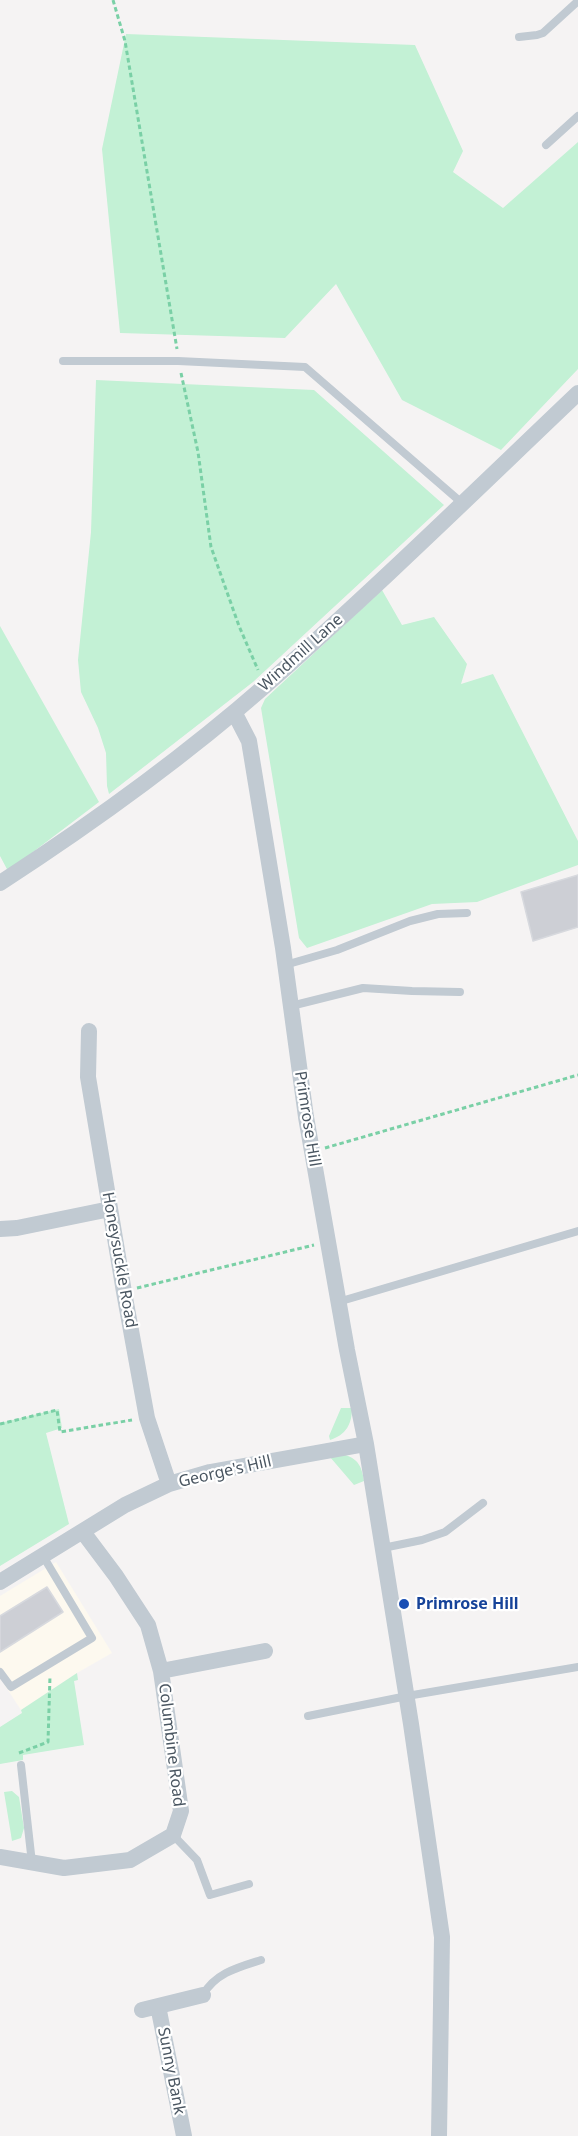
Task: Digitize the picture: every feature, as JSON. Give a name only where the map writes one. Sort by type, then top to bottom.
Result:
[{"type":"street","name":"Windmill Lane","points":[[0,883],[65,840],[196,743],[265,686],[578,393]]},
{"type":"street","name":"Primrose Hill","points":[[234,712],[249,741],[312,1152],[366,1444],[407,1696],[442,1937],[439,2136]]},
{"type":"street","name":"Honeysuckle Road","points":[[89,1031],[88,1077],[124,1292],[147,1418],[169,1484]]},
{"type":"street","points":[[0,1229],[17,1228],[110,1209]]},
{"type":"street","name":"George's Hill","points":[[0,1582],[125,1505],[169,1484],[210,1472],[366,1444]]},
{"type":"street","name":"Columbine Road","points":[[83,1532],[116,1576],[148,1625],[161,1671],[181,1811],[173,1835]]},
{"type":"street","points":[[161,1671],[266,1651]]},
{"type":"street","points":[[0,1859],[64,1868],[130,1860],[173,1835]]},
{"type":"street","name":"Sunny Bank","points":[[184,2136],[150,2008],[203,1995]]},
{"type":"lane","points":[[519,36],[543,33],[578,1]]},
{"type":"lane","points":[[546,145],[578,116]]},
{"type":"lane","points":[[63,361],[178,361],[305,367],[462,503]]},
{"type":"lane","points":[[285,965],[337,950],[410,921],[438,914],[467,913]]},
{"type":"lane","points":[[291,1006],[363,988],[460,992]]},
{"type":"lane","points":[[338,1302],[578,1231]]},
{"type":"lane","points":[[383,1548],[422,1540],[446,1532],[483,1503]]},
{"type":"lane","points":[[0,1672],[11,1687],[92,1638],[43,1556]]},
{"type":"lane","points":[[308,1716],[407,1696],[578,1667]]},
{"type":"lane","points":[[21,1765],[32,1863]]},
{"type":"lane","points":[[173,1835],[197,1860],[210,1895],[249,1884]]},
{"type":"lane","points":[[203,1995],[211,1984],[225,1973],[261,1960]]},
{"type":"path","points":[[112,0],[125,41],[174,323],[178,361],[198,452],[210,547],[239,626],[265,686]]},
{"type":"path","points":[[312,1152],[578,1075]]},
{"type":"path","points":[[124,1292],[328,1242]]},
{"type":"path","points":[[0,1424],[57,1410],[60,1432],[139,1419]]},
{"type":"path","points":[[21,1765],[19,1752],[48,1742],[51,1662]]},
{"type":"shaded area","points":[[56,1562],[112,1653],[21,1710],[0,1678],[0,1596]]},
{"type":"green space","points":[[126,34],[415,45],[463,151],[453,172],[503,208],[578,142],[578,369],[501,450],[402,400],[336,284],[285,338],[120,333],[102,149]]},
{"type":"green space","points":[[96,380],[314,390],[444,505],[253,682],[109,794],[106,753],[98,728],[81,692],[78,660],[91,532]]},
{"type":"green space","points":[[382,590],[402,625],[434,617],[467,664],[461,684],[493,674],[578,841],[578,865],[477,902],[432,904],[307,948],[299,938],[261,708],[265,699]]},
{"type":"green space","points":[[0,626],[99,802],[8,871],[0,856]]},
{"type":"green space","points":[[341,1408],[352,1408],[351,1419],[344,1432],[330,1440],[329,1436]]},
{"type":"green space","points":[[59,1409],[62,1428],[46,1433],[69,1524],[0,1566],[0,1423]]},
{"type":"green space","points":[[345,1455],[354,1459],[359,1465],[364,1481],[354,1485],[330,1457]]},
{"type":"green space","points":[[77,1673],[78,1680],[74,1681],[84,1745],[23,1755],[23,1760],[0,1764],[0,1727],[22,1713],[21,1710]]},
{"type":"green space","points":[[12,1791],[19,1797],[24,1828],[21,1838],[12,1841],[4,1792]]},
{"type":"building","points":[[578,875],[578,927],[533,941],[521,892]]},
{"type":"building","points":[[47,1587],[63,1612],[0,1652],[0,1616]]},
{"type":"place","name":"Primrose Hill","points":[[404,1604]]}]
